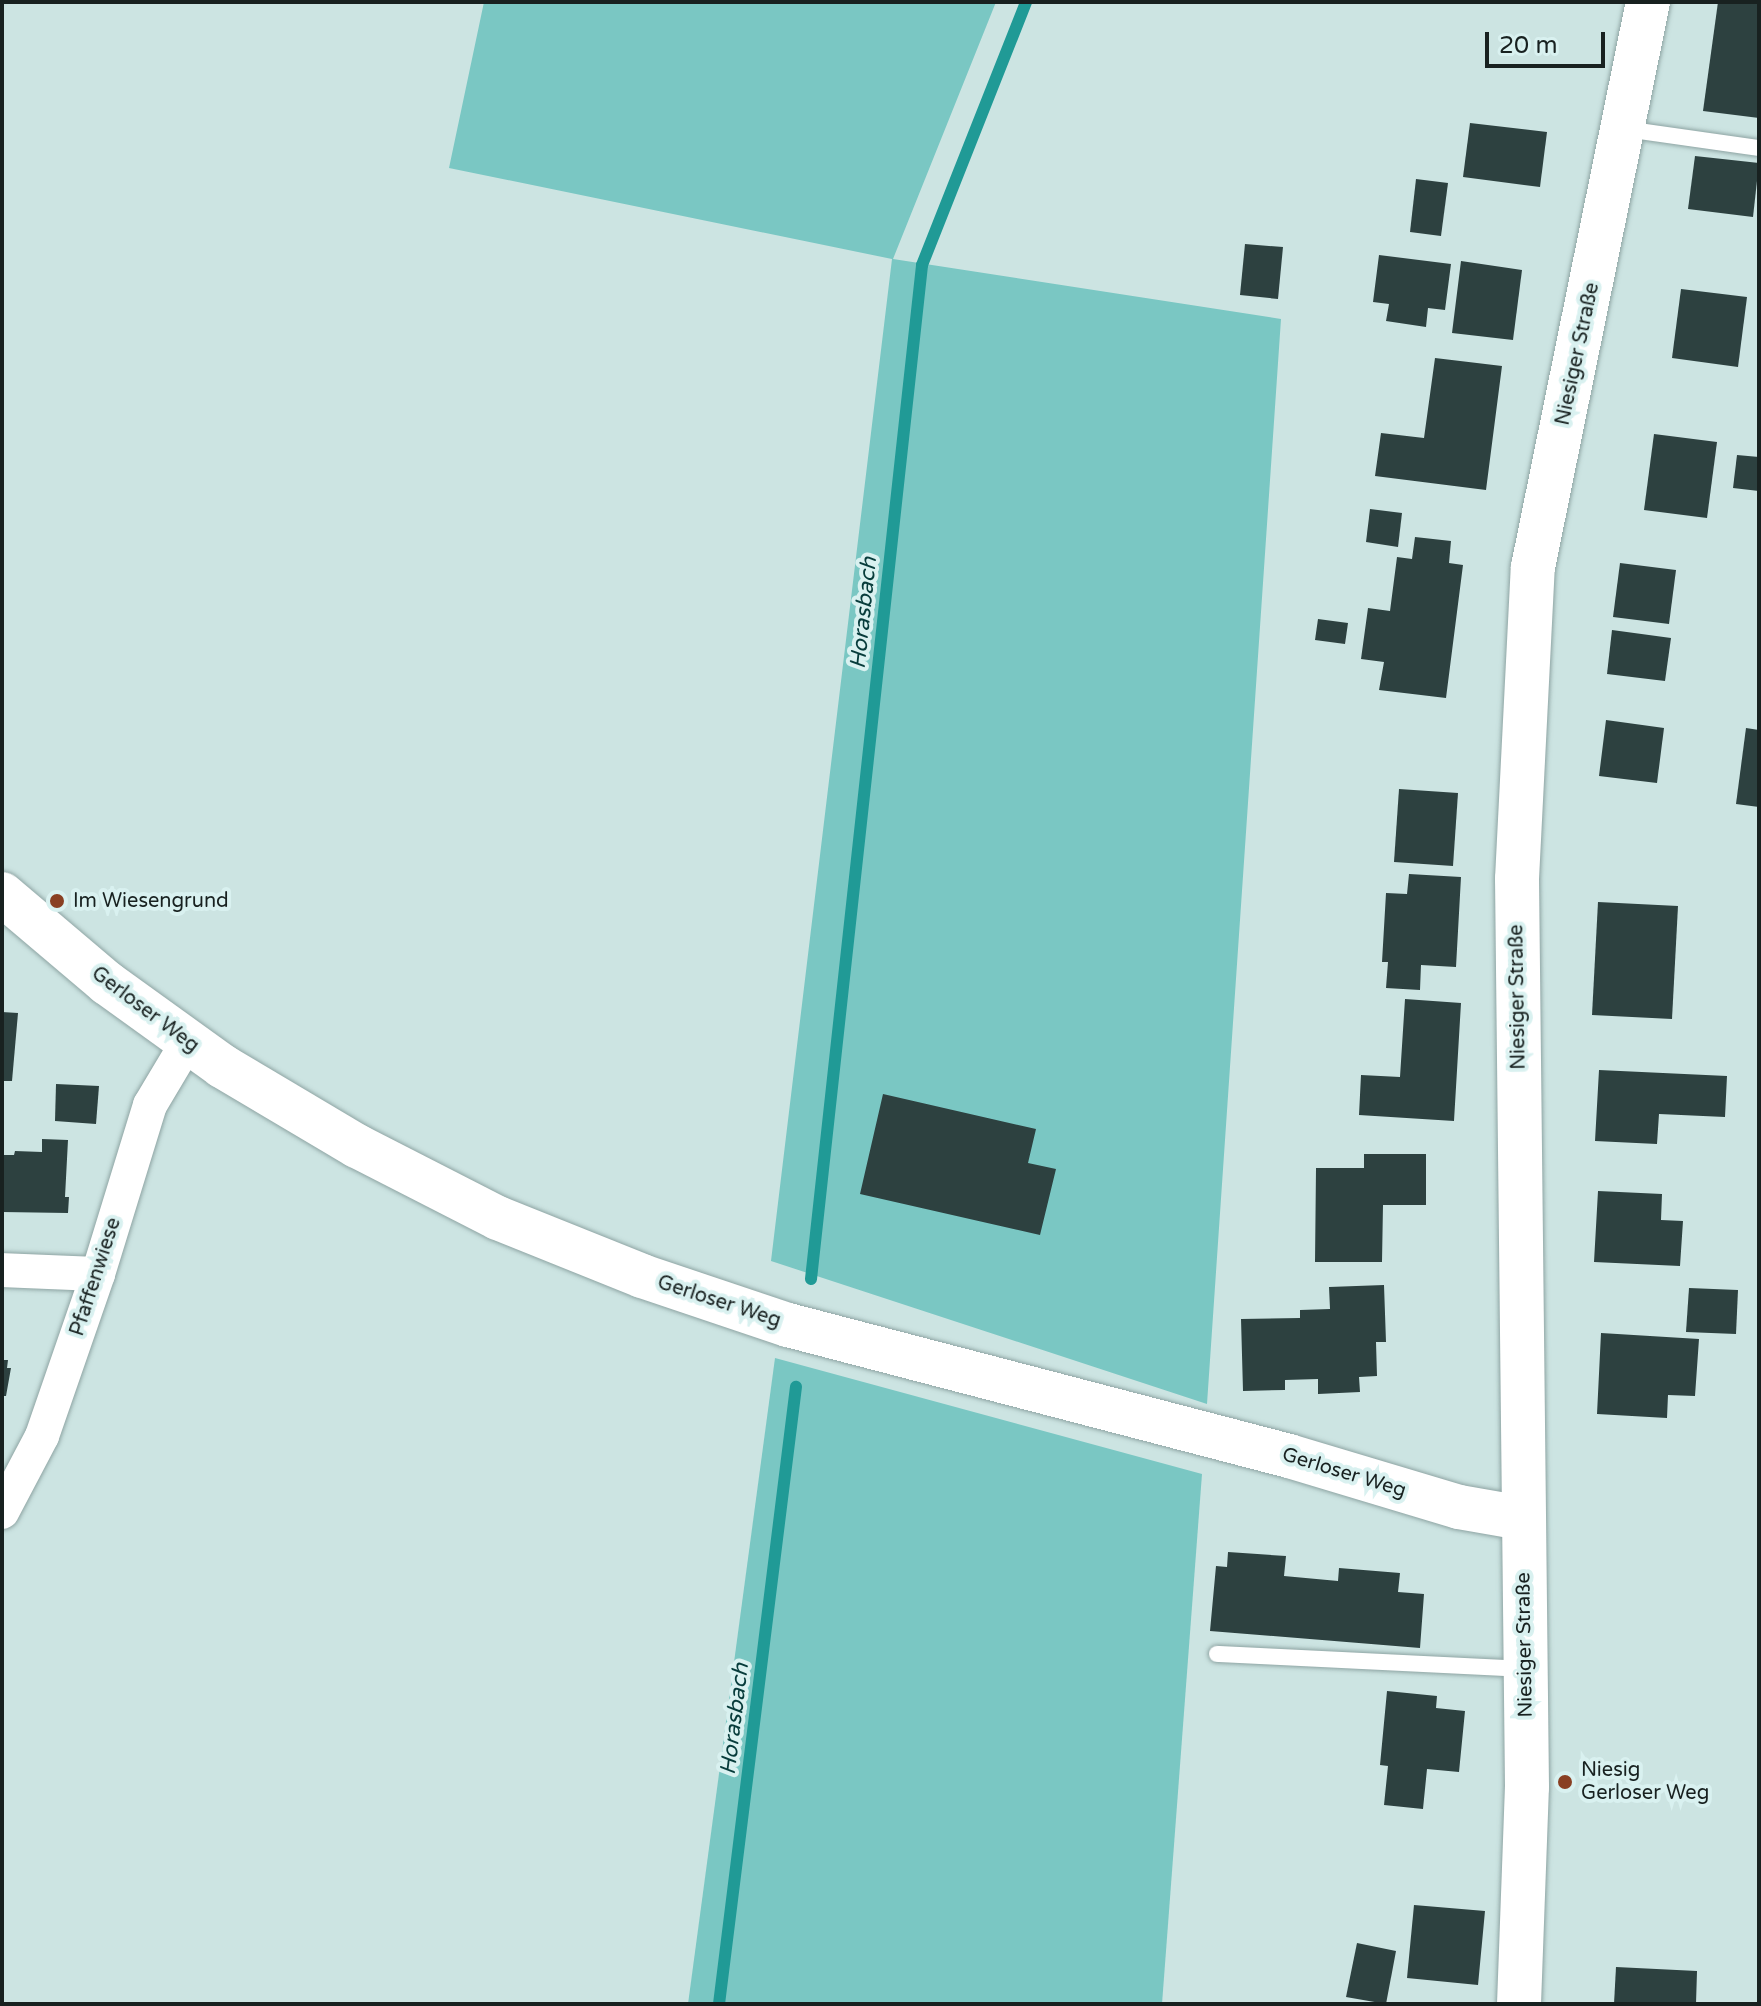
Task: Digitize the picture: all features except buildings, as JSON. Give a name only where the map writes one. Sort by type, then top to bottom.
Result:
[{"type":"main road","name":"Niesiger Straße","points":[[1519,2004],[1527,1861],[1517,879],[1533,567],[1625,129],[1648,2]]},
{"type":"main road","name":"Gerloser Weg","points":[[2,894],[107,983],[187,1043],[357,1146],[498,1218],[642,1276],[788,1325],[1289,1456],[1459,1507],[1522,1518]]},
{"type":"street","name":"Pfaffenwiese","points":[[2,1512],[42,1436],[98,1274],[150,1105],[187,1043]]},
{"type":"street","points":[[2,1270],[98,1274]]},
{"type":"lane","points":[[1625,129],[1759,148]]},
{"type":"lane","points":[[1217,1654],[1525,1669]]},
{"type":"shaded area","points":[[484,2],[996,2],[893,259],[1281,319],[1207,1404],[771,1261],[892,259],[449,168]]},
{"type":"shaded area","points":[[775,1358],[1202,1474],[1162,2004],[688,2004]]},
{"type":"waterway","name":"Horasbach","points":[[811,1279],[922,265],[1026,2]]},
{"type":"waterway","name":"Horasbach","points":[[719,2004],[796,1387]]},
{"type":"place","name":"Im Wiesengrund","points":[[57,901]]},
{"type":"place","name":"Niesig Gerloser Weg","points":[[1565,1782]]}]
